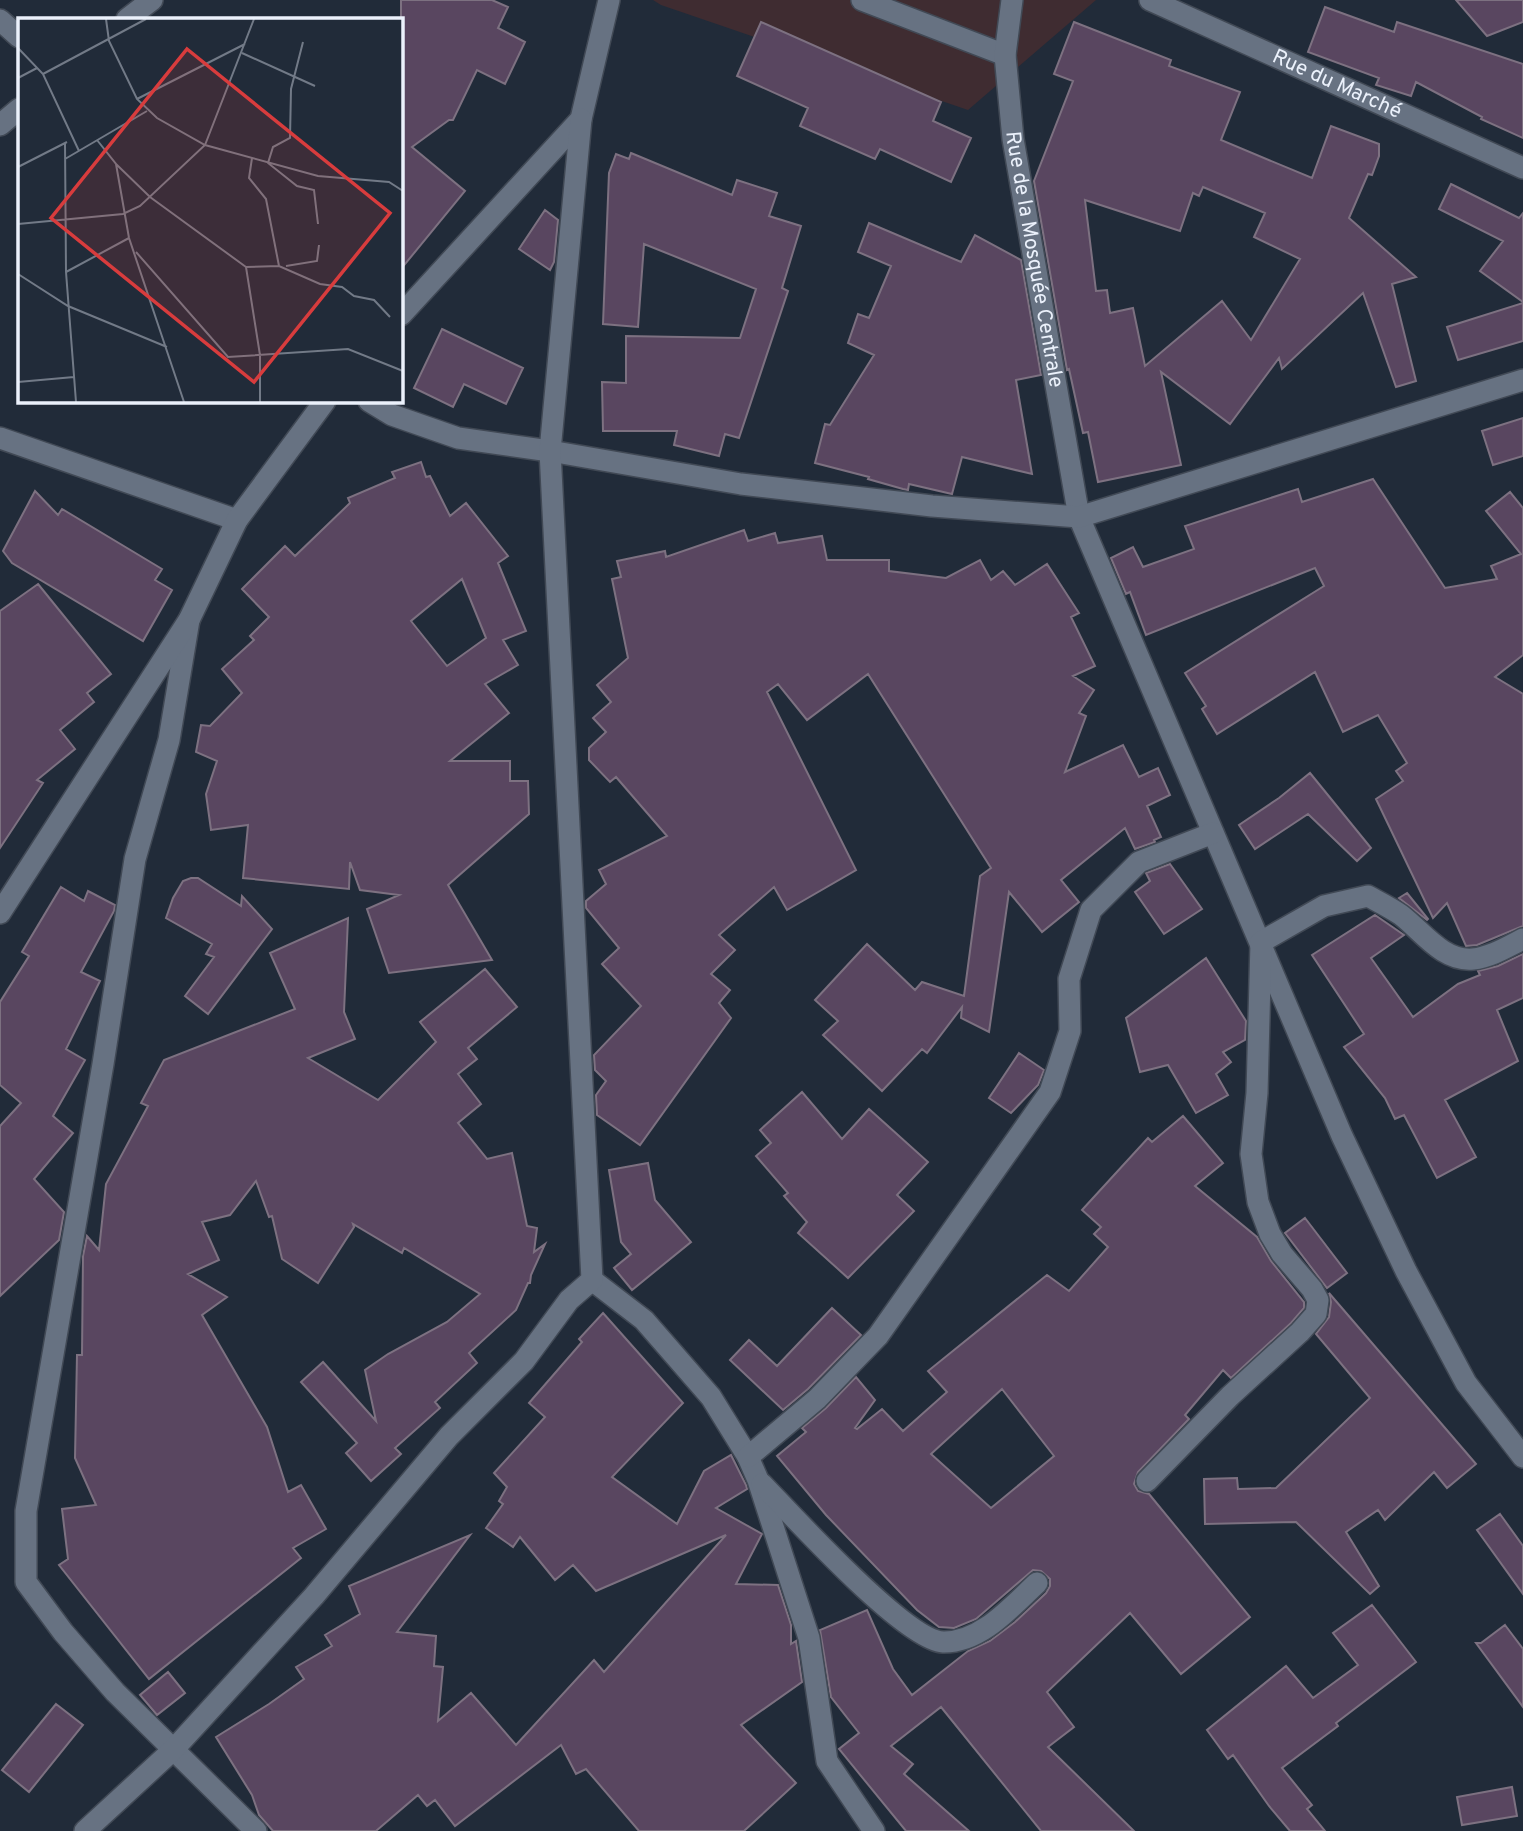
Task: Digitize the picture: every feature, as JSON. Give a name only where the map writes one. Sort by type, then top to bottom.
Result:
[{"type":"street","points":[[129,18],[152,0]]},
{"type":"street","points":[[592,1280],[550,451],[581,119],[610,0]]},
{"type":"street","points":[[862,0],[1005,55]]},
{"type":"street","name":"Rue de la Mosquée Centrale","points":[[1012,0],[1005,55],[1013,139],[1079,517],[1342,1136],[1406,1271],[1466,1383],[1523,1457]]},
{"type":"street","name":"Rue du Marché","points":[[1150,0],[1523,168]]},
{"type":"street","points":[[0,20],[18,36]]},
{"type":"street","points":[[0,125],[18,109]]},
{"type":"street","points":[[402,314],[581,119]]},
{"type":"street","points":[[371,402],[391,415],[458,438],[741,484],[932,506],[1079,517],[1523,380]]},
{"type":"street","points":[[0,913],[189,620],[237,520],[324,402]]},
{"type":"street","points":[[0,438],[237,520]]},
{"type":"street","points":[[189,620],[169,740],[135,859],[26,1511],[26,1582],[63,1632],[115,1692],[256,1831]]},
{"type":"street","points":[[748,1457],[817,1399],[878,1336],[1050,1092],[1070,1031],[1069,979],[1091,910],[1139,862],[1213,833]]},
{"type":"street","points":[[1147,1481],[1230,1396],[1316,1314],[1318,1300],[1282,1254],[1270,1234],[1258,1202],[1251,1154],[1256,1093],[1261,942],[1324,906],[1368,896],[1398,914],[1443,952],[1460,958],[1471,959],[1493,954],[1523,939]]},
{"type":"street","points":[[592,1280],[645,1320],[711,1397],[748,1457],[758,1480],[809,1638],[828,1761],[874,1831]]},
{"type":"street","points":[[85,1831],[174,1749],[314,1596],[449,1436],[524,1361],[569,1300],[592,1280]]},
{"type":"street","points":[[758,1480],[886,1608],[918,1633],[943,1642],[971,1636],[993,1624],[1037,1583]]},
{"type":"shaded area","points":[[653,0],[1096,0],[968,110]]},
{"type":"building","points":[[401,0],[492,0],[508,7],[498,28],[525,42],[505,84],[477,70],[453,120],[449,120],[412,147],[465,191],[402,268],[402,18]]},
{"type":"building","points":[[1456,0],[1523,0],[1523,22],[1487,36]]},
{"type":"building","points":[[1325,7],[1394,32],[1397,22],[1523,64],[1523,138],[1481,119],[1482,117],[1416,82],[1411,96],[1376,85],[1379,78],[1308,52]]},
{"type":"building","points":[[761,22],[941,102],[933,121],[971,138],[951,182],[880,149],[875,159],[800,126],[808,108],[737,76]]},
{"type":"building","points":[[1074,22],[1171,60],[1169,66],[1240,92],[1221,140],[1312,178],[1331,126],[1379,144],[1379,156],[1372,175],[1368,174],[1349,218],[1416,277],[1392,284],[1416,381],[1396,387],[1363,293],[1282,369],[1279,358],[1230,424],[1161,372],[1181,465],[1098,482],[1088,432],[1083,433],[1069,369],[1067,370],[1034,181],[1073,81],[1054,74]],"holes":[[[1203,187],[1265,213],[1254,237],[1300,259],[1251,340],[1222,301],[1145,366],[1133,308],[1110,313],[1107,290],[1096,291],[1085,200],[1180,231],[1193,193],[1199,196]]]},
{"type":"building","points":[[631,153],[732,195],[737,180],[777,193],[769,216],[801,226],[782,288],[788,291],[739,438],[725,434],[719,456],[674,445],[677,431],[603,431],[602,382],[626,383],[626,336],[740,338],[756,289],[644,244],[638,327],[603,324],[609,173],[616,154],[629,159]]},
{"type":"building","points":[[1451,184],[1519,218],[1523,213],[1523,302],[1480,271],[1503,241],[1439,209]]},
{"type":"building","points":[[545,210],[558,220],[554,262],[550,270],[519,249]]},
{"type":"building","points":[[869,223],[961,262],[975,235],[1021,260],[1041,375],[1016,380],[1032,474],[962,457],[952,494],[909,484],[908,490],[903,489],[815,463],[825,424],[830,425],[874,355],[848,343],[858,314],[869,318],[891,266],[858,252]]},
{"type":"building","points":[[1523,303],[1523,341],[1458,360],[1447,327]]},
{"type":"building","points":[[442,329],[523,368],[506,404],[464,384],[453,407],[414,388]]},
{"type":"building","points":[[1523,418],[1523,456],[1493,465],[1482,431]]},
{"type":"building","points":[[421,462],[426,477],[430,476],[450,516],[466,503],[508,556],[498,563],[526,631],[503,640],[518,665],[485,684],[509,713],[450,761],[510,761],[510,781],[528,781],[529,814],[448,885],[492,960],[389,973],[367,909],[399,895],[360,890],[350,862],[349,889],[243,878],[248,825],[211,830],[206,794],[217,761],[196,752],[201,725],[210,726],[242,693],[222,669],[254,640],[250,636],[269,617],[242,589],[285,546],[295,556],[350,503],[348,498],[395,478],[392,472]],"holes":[[[462,579],[486,638],[447,666],[411,621]]]},
{"type":"building","points":[[1373,479],[1445,588],[1497,579],[1491,566],[1521,554],[1486,511],[1510,492],[1523,508],[1523,655],[1495,677],[1523,694],[1523,926],[1477,945],[1466,946],[1447,903],[1433,918],[1376,799],[1403,781],[1396,771],[1407,763],[1378,715],[1343,732],[1315,672],[1217,734],[1202,709],[1206,706],[1185,673],[1324,586],[1315,568],[1146,635],[1130,592],[1126,594],[1111,558],[1133,547],[1143,567],[1194,549],[1185,526],[1298,489],[1302,502]]},
{"type":"building","points":[[35,491],[58,515],[62,509],[162,569],[155,580],[172,590],[143,641],[12,563],[3,551]]},
{"type":"building","points":[[744,530],[748,541],[775,533],[778,543],[822,536],[827,560],[889,560],[889,571],[946,578],[980,560],[991,580],[1003,571],[1015,585],[1047,564],[1079,613],[1071,617],[1095,666],[1073,676],[1094,690],[1079,713],[1086,716],[1065,772],[1123,745],[1139,777],[1158,768],[1170,795],[1147,806],[1161,837],[1135,849],[1125,828],[1061,880],[1079,902],[1042,932],[1009,892],[989,1032],[961,1018],[962,1007],[927,1053],[922,1049],[882,1091],[823,1035],[838,1021],[815,1000],[867,944],[915,990],[922,982],[964,996],[980,876],[991,868],[868,674],[807,720],[778,684],[767,692],[856,870],[787,910],[774,887],[719,935],[735,950],[711,974],[730,990],[719,1003],[731,1018],[640,1145],[597,1115],[596,1095],[606,1081],[595,1070],[594,1055],[641,1006],[602,964],[619,948],[586,908],[586,901],[606,884],[599,870],[667,836],[616,777],[610,782],[589,760],[589,748],[606,732],[593,718],[611,702],[597,685],[628,658],[612,579],[621,577],[617,561],[665,551],[666,557]]},
{"type":"building","points":[[38,584],[111,674],[87,693],[94,702],[60,730],[75,749],[37,780],[43,783],[0,848],[0,611]]},
{"type":"building","points":[[1310,773],[1371,848],[1357,861],[1308,814],[1255,849],[1239,825]]},
{"type":"building","points":[[1170,864],[1202,909],[1164,934],[1135,892],[1150,881],[1146,873]]},
{"type":"building","points":[[198,878],[241,906],[242,896],[272,929],[208,1014],[185,996],[214,957],[206,954],[212,944],[166,918],[183,881]]},
{"type":"building","points":[[61,887],[84,901],[88,891],[115,905],[81,972],[100,981],[66,1049],[85,1060],[53,1116],[73,1133],[34,1179],[64,1212],[59,1240],[0,1296],[0,1126],[21,1103],[0,1085],[0,1002],[29,956],[22,952]]},
{"type":"building","points":[[1407,893],[1428,919],[1427,920],[1399,898]]},
{"type":"building","points":[[1375,915],[1404,935],[1371,958],[1413,1017],[1458,984],[1480,975],[1478,971],[1498,966],[1523,954],[1523,998],[1497,1010],[1518,1061],[1445,1100],[1476,1157],[1437,1178],[1404,1115],[1395,1119],[1385,1098],[1344,1047],[1364,1034],[1312,955]]},
{"type":"building","points":[[348,918],[344,1012],[355,1039],[308,1058],[378,1100],[436,1042],[420,1022],[485,969],[517,1007],[468,1048],[477,1059],[458,1074],[481,1104],[458,1123],[487,1159],[512,1153],[527,1226],[537,1228],[534,1252],[545,1244],[516,1310],[469,1353],[477,1363],[435,1402],[440,1408],[395,1448],[401,1454],[371,1481],[346,1453],[357,1443],[301,1382],[323,1362],[376,1421],[365,1370],[388,1354],[447,1322],[480,1294],[404,1248],[402,1253],[353,1224],[354,1227],[318,1283],[282,1259],[272,1216],[269,1217],[256,1181],[230,1215],[202,1222],[219,1260],[188,1274],[227,1297],[202,1315],[267,1427],[288,1492],[301,1485],[326,1529],[293,1548],[301,1558],[149,1679],[59,1565],[68,1559],[62,1509],[96,1505],[75,1458],[77,1355],[82,1355],[83,1256],[87,1236],[99,1250],[106,1184],[148,1106],[141,1103],[164,1060],[295,1009],[270,953]]},
{"type":"building","points":[[1206,958],[1246,1021],[1245,1040],[1223,1052],[1231,1062],[1216,1074],[1228,1095],[1196,1113],[1168,1065],[1140,1072],[1126,1018]]},
{"type":"building","points":[[1019,1053],[1044,1070],[1038,1085],[1011,1113],[989,1098]]},
{"type":"building","points":[[802,1092],[842,1139],[869,1109],[928,1162],[897,1195],[914,1211],[848,1278],[798,1233],[807,1222],[784,1196],[788,1193],[756,1156],[771,1143],[760,1130]]},
{"type":"building","points":[[1183,1116],[1223,1163],[1195,1186],[1257,1237],[1271,1261],[1304,1302],[1304,1308],[1291,1323],[1231,1378],[1223,1370],[1185,1415],[1189,1419],[1138,1472],[1134,1484],[1138,1491],[1149,1494],[1250,1617],[1181,1674],[1130,1613],[1047,1692],[1074,1727],[1048,1747],[1134,1831],[1041,1831],[941,1707],[891,1746],[913,1764],[904,1774],[969,1831],[906,1831],[839,1749],[859,1733],[831,1697],[820,1630],[867,1610],[893,1669],[912,1695],[968,1651],[990,1641],[1015,1622],[1046,1593],[1050,1579],[1041,1571],[1033,1570],[976,1619],[954,1628],[939,1627],[917,1610],[826,1515],[777,1456],[806,1432],[802,1428],[856,1377],[875,1400],[855,1428],[882,1409],[903,1431],[947,1392],[928,1371],[1047,1275],[1069,1291],[1108,1247],[1094,1234],[1101,1227],[1082,1210],[1148,1138],[1152,1142]],"holes":[[[1002,1389],[1054,1456],[991,1508],[931,1454]]]},
{"type":"building","points":[[648,1163],[655,1200],[691,1242],[632,1290],[614,1268],[631,1254],[621,1242],[609,1170]]},
{"type":"building","points":[[1305,1218],[1347,1273],[1327,1288],[1285,1233]]},
{"type":"building","points":[[1329,1293],[1476,1464],[1447,1488],[1434,1472],[1385,1520],[1378,1510],[1346,1532],[1379,1586],[1370,1594],[1296,1522],[1205,1524],[1204,1479],[1237,1478],[1238,1489],[1276,1488],[1370,1398],[1316,1334],[1329,1317]]},
{"type":"building","points":[[832,1308],[861,1335],[808,1389],[783,1410],[730,1360],[749,1340],[777,1366]]},
{"type":"building","points":[[603,1313],[683,1403],[612,1477],[677,1524],[704,1471],[731,1455],[746,1485],[747,1489],[716,1508],[762,1534],[736,1584],[778,1585],[791,1625],[791,1644],[796,1641],[802,1682],[741,1725],[796,1783],[744,1831],[639,1831],[586,1769],[576,1774],[561,1745],[455,1826],[435,1800],[427,1806],[418,1795],[376,1831],[273,1831],[259,1815],[252,1795],[216,1737],[304,1679],[296,1667],[332,1646],[325,1635],[360,1614],[349,1586],[470,1535],[397,1632],[436,1636],[434,1666],[443,1667],[438,1721],[471,1693],[516,1745],[594,1660],[604,1672],[726,1535],[596,1591],[573,1565],[555,1580],[520,1537],[513,1547],[486,1528],[503,1504],[499,1501],[507,1487],[494,1473],[545,1417],[529,1403],[582,1342],[579,1339]]},
{"type":"building","points":[[1500,1514],[1523,1546],[1523,1594],[1477,1530]]},
{"type":"building","points":[[1372,1605],[1416,1662],[1282,1768],[1312,1805],[1307,1809],[1325,1831],[1290,1831],[1233,1755],[1228,1759],[1207,1730],[1286,1666],[1313,1698],[1358,1665],[1333,1633]]},
{"type":"building","points":[[1505,1625],[1523,1649],[1523,1707],[1476,1643],[1481,1643]]},
{"type":"building","points":[[168,1672],[185,1693],[157,1715],[140,1695]]},
{"type":"building","points":[[56,1704],[83,1725],[29,1792],[2,1770]]},
{"type":"building","points":[[1512,1787],[1517,1816],[1462,1825],[1457,1797]]}]
